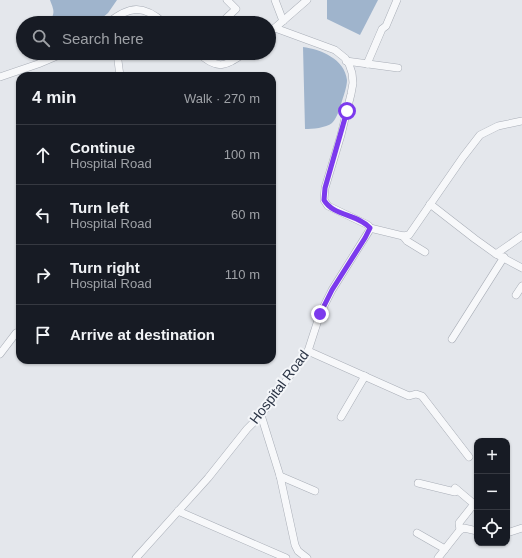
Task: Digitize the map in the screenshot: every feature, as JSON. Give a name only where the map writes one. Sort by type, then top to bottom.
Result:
[{"type":"street","points":[[227,0],[236,9],[228,16]]},
{"type":"street","points":[[275,0],[283,21]]},
{"type":"street","points":[[276,27],[308,0]]},
{"type":"street","points":[[367,64],[382,29],[386,26],[397,0]]},
{"type":"street","points":[[119,16],[128,10],[137,9],[150,12],[155,16]]},
{"type":"street","points":[[276,28],[335,50],[346,61],[352,73],[353,83],[341,135],[325,188],[324,200],[328,206],[366,224],[370,228],[403,236],[411,233],[463,157],[480,135],[498,126],[522,122]]},
{"type":"street","points":[[0,77],[46,60]]},
{"type":"street","points":[[118,60],[119,72]]},
{"type":"street","points":[[207,60],[217,65],[234,60]]},
{"type":"street","points":[[346,61],[398,68]]},
{"type":"street","points":[[430,204],[496,254],[522,268]]},
{"type":"street","name":"Hospital Road","points":[[136,558],[261,415],[308,351],[320,314],[329,296],[370,228]]},
{"type":"street","points":[[403,236],[407,241],[424,252]]},
{"type":"street","points":[[496,254],[522,236]]},
{"type":"street","points":[[452,338],[504,257]]},
{"type":"street","points":[[516,295],[522,286]]},
{"type":"street","points":[[0,354],[16,333]]},
{"type":"street","points":[[308,351],[409,396],[416,394],[422,396],[469,457]]},
{"type":"street","points":[[340,417],[365,376]]},
{"type":"street","points":[[261,415],[280,476],[295,545],[307,558]]},
{"type":"street","points":[[280,476],[315,491]]},
{"type":"street","points":[[418,483],[455,492],[456,489],[474,504],[459,523],[460,530]]},
{"type":"street","points":[[178,511],[286,558]]},
{"type":"street","points":[[438,558],[460,530],[464,528],[474,530]]},
{"type":"street","points":[[510,532],[522,528]]},
{"type":"street","points":[[417,533],[446,549]]},
{"type":"water","points":[[50,0],[117,0],[104,16],[52,16],[54,12]]},
{"type":"water","points":[[327,0],[378,0],[360,35],[327,19]]},
{"type":"water","points":[[303,47],[317,50],[331,56],[342,66],[347,80],[338,113],[332,123],[323,127],[305,129]]},
{"type":"route","points":[[320,314],[332,290],[370,228],[366,224],[328,206],[325,203],[323,196],[347,111]]}]
